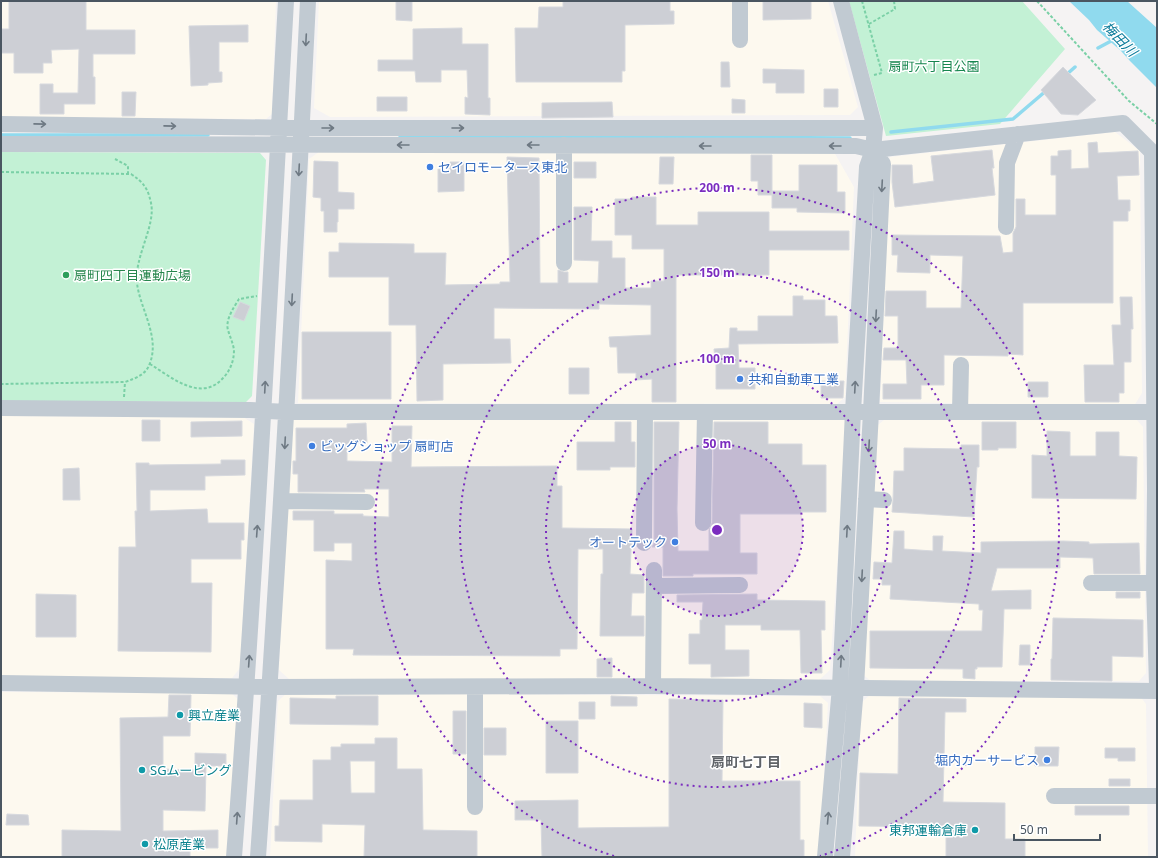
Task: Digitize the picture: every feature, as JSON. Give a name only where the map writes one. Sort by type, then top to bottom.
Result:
[{"type":"street","points":[[234,857],[247,687],[264,410],[286,1]]},
{"type":"street","points":[[258,857],[281,501],[308,1]]},
{"type":"street","points":[[740,1],[740,40]]},
{"type":"street","points":[[825,857],[840,687],[853,412],[867,167],[874,150],[875,128],[841,1]]},
{"type":"street","points":[[1,144],[856,146],[874,150],[1123,122],[1155,154],[1154,412],[1156,489],[1154,583],[1157,685]]},
{"type":"street","points":[[1,124],[302,128],[875,128]]},
{"type":"street","points":[[1006,227],[1007,163],[1018,134]]},
{"type":"street","points":[[564,145],[564,263]]},
{"type":"street","points":[[842,857],[856,687],[883,164],[874,150]]},
{"type":"street","points":[[960,412],[961,365]]},
{"type":"street","points":[[1,408],[264,410],[286,412],[1154,412]]},
{"type":"street","points":[[644,543],[645,412]]},
{"type":"street","points":[[703,522],[704,412]]},
{"type":"street","points":[[866,499],[884,500]]},
{"type":"street","points":[[281,501],[366,502]]},
{"type":"street","points":[[653,686],[654,578],[740,585]]},
{"type":"street","points":[[1091,583],[1154,583]]},
{"type":"street","points":[[1,683],[270,688],[653,686],[1157,690]]},
{"type":"street","points":[[475,687],[475,807]]},
{"type":"street","points":[[1054,796],[1157,796]]},
{"type":"path","points":[[862,1],[882,73],[870,76]]},
{"type":"path","points":[[869,24],[895,9],[894,1]]},
{"type":"path","points":[[1037,1],[1129,100],[1157,124]]},
{"type":"path","points":[[112,157],[128,166],[128,174]]},
{"type":"path","points":[[1,172],[131,174],[142,181],[148,192],[152,211],[137,269],[137,284],[149,326],[152,343],[150,364],[144,373],[125,382],[1,384]]},
{"type":"path","points":[[150,364],[187,386],[199,389],[210,387],[220,382],[227,374],[233,362],[233,345],[227,328],[234,306],[239,299],[261,295]]},
{"type":"path","points":[[124,402],[125,382]]},
{"type":"shaded area","points":[[1,1],[276,1],[272,114],[266,119],[1,117]]},
{"type":"shaded area","points":[[319,1],[828,1],[858,107],[850,115],[330,117],[314,108]]},
{"type":"shaded area","points":[[1115,132],[1140,151],[1142,393],[1134,406],[880,402],[890,157]]},
{"type":"shaded area","points":[[319,152],[834,152],[854,187],[845,397],[837,404],[298,403],[309,159]]},
{"type":"shaded area","points":[[1,416],[243,417],[254,424],[240,668],[232,678],[1,677]]},
{"type":"shaded area","points":[[841,417],[847,423],[830,670],[819,680],[289,679],[279,670],[290,419]]},
{"type":"shaded area","points":[[885,419],[1136,419],[1143,427],[1146,673],[1139,681],[871,681],[862,674],[877,426]]},
{"type":"shaded area","points":[[1,692],[231,693],[240,701],[229,857],[1,857]]},
{"type":"shaded area","points":[[287,693],[820,696],[828,703],[820,857],[270,857],[278,701]]},
{"type":"shaded area","points":[[871,694],[1139,695],[1146,704],[1148,857],[855,857],[861,703]]},
{"type":"green space","name":"扇町六丁目公園","points":[[849,1],[1022,1],[1065,49],[1000,124],[886,136]]},
{"type":"green space","points":[[1,152],[260,153],[266,160],[252,396],[246,402],[1,401]]},
{"type":"water","name":"梅田川","points":[[1069,1],[1127,1],[1157,28],[1157,88],[1121,51],[1097,30]]},
{"type":"building","points":[[9,1],[86,1],[86,30],[135,30],[135,54],[93,54],[95,104],[64,104],[64,114],[40,114],[40,84],[53,84],[53,93],[78,93],[79,49],[51,50],[52,63],[43,63],[43,73],[14,73],[14,53],[1,53],[1,29],[9,29]]},
{"type":"building","points":[[396,1],[412,1],[412,21],[396,20]]},
{"type":"building","points":[[563,1],[670,1],[670,11],[674,11],[674,24],[625,25],[625,71],[622,71],[622,82],[516,82],[515,28],[538,28],[539,7],[563,7]]},
{"type":"building","points":[[763,1],[811,1],[811,19],[763,20]]},
{"type":"building","points":[[248,25],[248,42],[219,42],[219,72],[222,72],[222,82],[191,86],[189,26]]},
{"type":"building","points":[[462,28],[462,44],[488,44],[488,98],[490,98],[490,115],[465,114],[465,97],[468,98],[467,70],[441,70],[441,82],[416,82],[415,71],[378,71],[378,60],[413,60],[413,29]]},
{"type":"building","points":[[721,62],[729,62],[730,87],[721,87]]},
{"type":"building","points":[[1063,67],[1096,100],[1078,115],[1061,114],[1041,90]]},
{"type":"building","points":[[763,69],[804,70],[804,93],[776,93],[776,83],[763,83]]},
{"type":"building","points":[[824,89],[838,89],[838,107],[824,107]]},
{"type":"building","points":[[122,92],[136,92],[135,116],[122,116]]},
{"type":"building","points":[[377,97],[407,97],[407,111],[377,111]]},
{"type":"building","points":[[732,99],[745,100],[745,113],[732,113]]},
{"type":"building","points":[[612,102],[613,117],[542,118],[542,103]]},
{"type":"building","points":[[1097,142],[1098,153],[1138,151],[1139,175],[1117,176],[1118,200],[1130,200],[1130,211],[1128,211],[1128,221],[1113,221],[1113,303],[1023,303],[1023,355],[944,355],[944,385],[921,385],[921,399],[883,399],[883,384],[907,384],[906,360],[883,360],[884,348],[898,348],[898,316],[885,316],[886,291],[926,291],[926,308],[961,308],[963,256],[930,255],[930,273],[897,272],[898,255],[892,255],[892,235],[1000,236],[1003,253],[1013,252],[1013,233],[1016,227],[1016,199],[1025,199],[1025,215],[1056,215],[1056,175],[1051,175],[1051,156],[1058,156],[1058,151],[1071,150],[1071,169],[1089,168],[1088,143]]},
{"type":"building","points":[[992,150],[995,195],[895,207],[892,182],[892,165],[912,165],[913,184],[934,181],[931,156]]},
{"type":"building","points":[[751,155],[772,155],[772,195],[758,195],[758,181],[751,181]]},
{"type":"building","points":[[507,157],[539,158],[540,283],[558,283],[558,270],[568,272],[568,283],[598,283],[599,261],[574,260],[574,207],[592,207],[591,241],[612,241],[612,258],[625,258],[625,288],[651,288],[651,281],[664,281],[664,249],[632,249],[632,235],[615,235],[615,199],[632,199],[632,197],[656,197],[656,225],[698,225],[698,212],[769,212],[769,231],[849,231],[849,250],[769,250],[769,275],[676,275],[676,402],[652,402],[652,379],[636,380],[636,373],[618,373],[617,347],[610,347],[609,337],[651,335],[651,305],[599,304],[599,309],[494,308],[494,339],[510,339],[511,363],[443,364],[443,400],[417,401],[416,325],[389,325],[389,277],[329,277],[329,252],[339,252],[339,243],[414,244],[414,253],[446,253],[445,285],[500,284],[500,282],[510,282]]},
{"type":"building","points":[[660,157],[674,157],[673,184],[659,184]]},
{"type":"building","points":[[314,161],[338,162],[338,192],[354,193],[354,209],[338,209],[337,232],[324,232],[324,211],[321,211],[321,198],[313,197]]},
{"type":"building","points":[[450,162],[464,162],[464,191],[438,192],[438,169],[450,169]]},
{"type":"building","points":[[574,162],[596,162],[596,178],[574,178]]},
{"type":"building","points":[[799,165],[837,165],[837,192],[845,192],[845,213],[797,212],[797,208],[772,208],[772,191],[799,191]]},
{"type":"building","points":[[793,296],[803,296],[803,300],[825,300],[825,316],[837,316],[838,343],[738,344],[739,368],[755,368],[755,389],[716,389],[716,360],[714,349],[729,348],[730,328],[737,328],[737,331],[758,331],[758,316],[793,316]]},
{"type":"building","points":[[1120,297],[1132,297],[1133,329],[1131,329],[1131,362],[1124,362],[1124,393],[1119,393],[1119,402],[1085,402],[1084,365],[1114,365],[1112,325],[1121,325]]},
{"type":"building","points":[[240,302],[250,306],[244,321],[233,317]]},
{"type":"building","points":[[302,332],[391,332],[391,399],[302,399]]},
{"type":"building","points":[[569,368],[589,368],[589,394],[569,394]]},
{"type":"building","points":[[821,381],[844,381],[843,398],[821,398]]},
{"type":"building","points":[[1028,382],[1048,382],[1048,397],[1028,397]]},
{"type":"building","points":[[142,420],[160,420],[160,441],[142,441]]},
{"type":"building","points":[[242,421],[242,436],[191,437],[191,422]]},
{"type":"building","points":[[615,422],[631,422],[631,442],[635,442],[635,467],[610,467],[610,470],[577,470],[577,442],[615,442]]},
{"type":"building","points":[[654,422],[679,422],[677,509],[678,551],[709,551],[709,530],[712,523],[714,422],[768,422],[768,444],[802,444],[802,465],[826,465],[826,512],[801,512],[801,514],[740,514],[740,553],[757,553],[757,574],[693,574],[693,576],[663,576],[663,547],[652,547],[654,543]]},
{"type":"building","points":[[982,422],[1016,422],[1016,448],[982,450]]},
{"type":"building","points":[[366,423],[367,443],[347,444],[347,461],[392,462],[392,426],[412,426],[411,467],[557,466],[557,486],[562,486],[562,528],[632,529],[630,574],[644,575],[644,593],[632,593],[631,616],[644,616],[644,636],[600,636],[603,549],[578,549],[577,649],[560,649],[560,656],[353,655],[354,649],[326,649],[326,560],[352,561],[352,543],[334,543],[334,551],[314,551],[314,520],[293,520],[293,511],[334,511],[334,514],[363,514],[363,516],[389,517],[389,489],[364,489],[365,492],[298,492],[298,474],[293,474],[293,461],[296,461],[296,428],[347,428],[347,424]]},
{"type":"building","points":[[1047,431],[1070,432],[1070,456],[1096,456],[1096,432],[1119,432],[1119,456],[1137,457],[1136,499],[1032,498],[1032,455],[1047,456]]},
{"type":"building","points":[[961,445],[979,445],[979,467],[977,467],[974,517],[892,512],[894,471],[904,471],[904,448],[961,449]]},
{"type":"building","points":[[221,460],[245,460],[245,475],[205,476],[205,490],[150,490],[150,511],[207,509],[208,523],[244,523],[244,540],[241,540],[241,559],[191,559],[191,583],[212,583],[211,652],[118,651],[119,547],[136,547],[136,463],[149,463],[149,465],[221,464]]},
{"type":"building","points":[[79,468],[80,500],[63,500],[63,469]]},
{"type":"building","points":[[894,531],[904,531],[904,549],[933,551],[933,536],[943,536],[942,551],[981,553],[981,542],[1063,541],[1089,542],[1089,544],[1139,543],[1140,574],[1094,574],[1093,558],[1060,557],[1060,568],[997,568],[991,591],[1031,590],[1031,609],[1004,609],[1002,667],[977,667],[977,669],[975,669],[975,679],[963,678],[963,669],[870,668],[870,631],[982,631],[983,610],[979,610],[979,604],[890,599],[891,585],[882,585],[882,579],[873,579],[874,562],[892,563]]},
{"type":"building","points":[[1116,592],[1140,592],[1140,598],[1116,598]]},
{"type":"building","points":[[36,594],[76,595],[76,637],[36,637]]},
{"type":"building","points":[[757,594],[757,600],[825,601],[825,630],[821,630],[822,673],[801,673],[800,630],[761,630],[761,625],[725,625],[725,650],[749,650],[749,676],[711,677],[711,664],[689,664],[689,634],[700,634],[700,620],[702,620],[703,602],[677,602],[677,595]]},
{"type":"building","points":[[1053,618],[1143,620],[1143,657],[1112,656],[1112,681],[1051,680]]},
{"type":"building","points":[[1020,645],[1030,645],[1030,665],[1019,665]]},
{"type":"building","points":[[612,658],[612,677],[597,677],[597,659]]},
{"type":"building","points":[[169,695],[191,695],[190,736],[163,736],[163,769],[195,770],[195,753],[226,754],[226,766],[206,766],[205,811],[163,810],[163,831],[218,830],[218,848],[190,848],[190,857],[62,857],[62,830],[121,831],[120,718],[168,717]]},
{"type":"building","points":[[336,696],[378,696],[378,725],[290,724],[290,698],[336,699]]},
{"type":"building","points":[[611,696],[637,697],[637,706],[611,706]]},
{"type":"building","points":[[899,698],[966,699],[966,712],[945,712],[943,802],[1005,803],[1005,839],[1025,839],[1025,857],[946,857],[946,827],[859,826],[860,773],[898,774]]},
{"type":"building","points":[[669,699],[723,700],[722,781],[800,781],[800,840],[804,840],[804,857],[542,857],[541,820],[515,820],[515,801],[578,800],[578,828],[669,827]]},
{"type":"building","points":[[579,702],[595,702],[595,719],[579,719]]},
{"type":"building","points":[[804,703],[822,704],[822,728],[804,727]]},
{"type":"building","points":[[453,711],[466,711],[466,754],[453,754]]},
{"type":"building","points":[[546,721],[578,721],[578,773],[546,773]]},
{"type":"building","points":[[484,728],[506,728],[506,755],[484,755]]},
{"type":"building","points":[[375,738],[397,738],[397,769],[422,769],[423,830],[477,831],[477,857],[364,857],[365,825],[322,824],[322,842],[275,841],[275,826],[279,826],[280,800],[313,800],[313,760],[331,760],[331,747],[341,747],[341,744],[375,744]],"holes":[[[350,761],[375,761],[375,793],[351,793]]]},
{"type":"building","points":[[1035,747],[1059,747],[1058,766],[1035,766]]},
{"type":"building","points":[[1105,748],[1135,748],[1135,761],[1118,761],[1118,758],[1105,758]]},
{"type":"building","points":[[1109,779],[1130,779],[1130,786],[1109,786]]},
{"type":"building","points":[[1075,806],[1129,806],[1129,815],[1075,815]]},
{"type":"building","points":[[7,814],[28,815],[29,825],[6,825]]},
{"type":"waterway","name":"梅田川","points":[[1098,48],[1113,40]]},
{"type":"waterway","points":[[1066,75],[1075,67]]},
{"type":"waterway","points":[[891,132],[1013,119],[1047,90]]},
{"type":"waterway","points":[[1,135],[208,135]]},
{"type":"waterway","points":[[400,136],[850,138]]},
{"type":"place","name":"セイロモータース東北","points":[[430,167]]},
{"type":"place","name":"扇町四丁目運動広場","points":[[66,275]]},
{"type":"place","name":"共和自動車工業","points":[[740,379]]},
{"type":"place","name":"ビッグショップ 扇町店","points":[[312,446]]},
{"type":"place","name":"オートテック","points":[[675,542]]},
{"type":"place","name":"興立産業","points":[[180,715]]},
{"type":"place","name":"堀内カーサービス","points":[[1047,760]]},
{"type":"place","name":"SGムービング","points":[[142,770]]},
{"type":"place","name":"東邦運輸倉庫","points":[[975,830]]},
{"type":"place","name":"松原産業","points":[[145,844]]},
{"type":"district","name":"扇町七丁目","points":[[746,762]]}]
